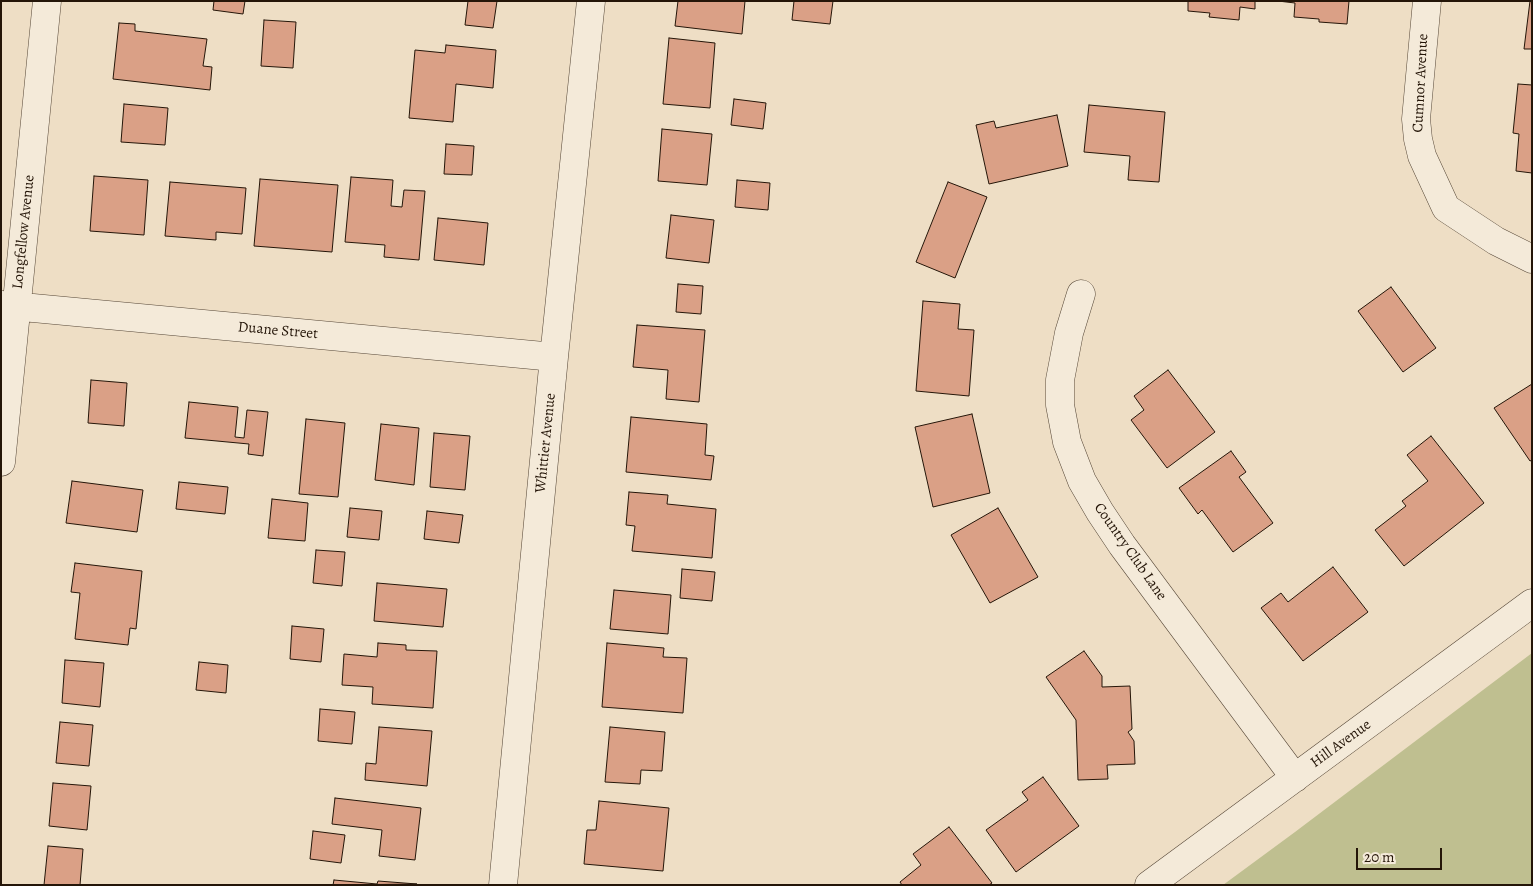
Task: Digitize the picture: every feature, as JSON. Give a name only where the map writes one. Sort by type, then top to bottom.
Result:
[{"type":"street","name":"Longfellow Avenue","points":[[1,462],[9,305],[47,1]]},
{"type":"street","name":"Whittier Avenue","points":[[503,885],[554,357],[591,1]]},
{"type":"street","name":"Cumnor Avenue","points":[[1427,1],[1416,119],[1422,156],[1446,208],[1496,241],[1532,260]]},
{"type":"street","name":"Country Club Lane","points":[[1081,294],[1069,333],[1060,380],[1060,405],[1067,442],[1082,481],[1122,545],[1295,778]]},
{"type":"street","name":"Duane Street","points":[[9,305],[554,357]]},
{"type":"street","name":"Hill Avenue","points":[[1150,885],[1532,604]]},
{"type":"green space","points":[[1532,653],[1532,885],[1223,885],[1295,832]]},
{"type":"building","points":[[214,1],[245,1],[243,14],[213,10]]},
{"type":"building","points":[[468,1],[497,1],[493,28],[465,25]]},
{"type":"building","points":[[678,1],[745,1],[742,34],[675,26]]},
{"type":"building","points":[[794,1],[833,1],[830,24],[792,20]]},
{"type":"building","points":[[1188,1],[1255,1],[1255,9],[1240,7],[1239,20],[1209,17],[1210,13],[1188,11]]},
{"type":"building","points":[[1278,1],[1349,1],[1347,24],[1319,22],[1319,19],[1294,17],[1295,3]]},
{"type":"building","points":[[1530,1],[1532,1],[1532,49],[1524,49]]},
{"type":"building","points":[[264,20],[296,22],[293,68],[261,66]]},
{"type":"building","points":[[119,23],[135,24],[135,31],[207,39],[203,66],[212,67],[210,90],[113,79]]},
{"type":"building","points":[[669,38],[715,43],[710,108],[663,104]]},
{"type":"building","points":[[446,45],[496,50],[493,88],[456,84],[453,122],[409,118],[415,50],[445,53]]},
{"type":"building","points":[[1518,84],[1532,85],[1532,173],[1516,171],[1519,134],[1513,133]]},
{"type":"building","points":[[734,99],[766,103],[763,129],[731,125]]},
{"type":"building","points":[[124,104],[168,108],[165,145],[121,142]]},
{"type":"building","points":[[1089,105],[1165,112],[1159,182],[1128,180],[1130,156],[1084,152]]},
{"type":"building","points":[[1057,115],[1068,166],[989,184],[976,125],[994,121],[996,128]]},
{"type":"building","points":[[662,129],[712,134],[707,185],[658,181]]},
{"type":"building","points":[[446,144],[474,146],[472,175],[444,174]]},
{"type":"building","points":[[94,176],[148,180],[144,235],[90,231]]},
{"type":"building","points":[[351,177],[393,180],[391,206],[402,207],[404,190],[425,191],[419,260],[384,257],[385,245],[345,242]]},
{"type":"building","points":[[260,179],[338,185],[332,252],[254,246]]},
{"type":"building","points":[[737,180],[770,183],[768,210],[735,207]]},
{"type":"building","points":[[170,182],[246,188],[242,234],[216,232],[216,240],[165,236]]},
{"type":"building","points":[[948,182],[987,197],[955,278],[916,262]]},
{"type":"building","points":[[671,215],[714,220],[709,263],[666,258]]},
{"type":"building","points":[[438,218],[488,223],[484,265],[434,260]]},
{"type":"building","points":[[678,284],[703,286],[701,314],[676,312]]},
{"type":"building","points":[[1391,287],[1436,348],[1403,372],[1358,311]]},
{"type":"building","points":[[923,301],[960,304],[958,329],[974,330],[969,396],[916,391]]},
{"type":"building","points":[[637,325],[705,330],[699,402],[666,399],[668,370],[633,367]]},
{"type":"building","points":[[1168,370],[1215,432],[1167,468],[1131,420],[1144,410],[1134,396]]},
{"type":"building","points":[[91,380],[127,383],[124,426],[88,423]]},
{"type":"building","points":[[1532,384],[1532,460],[1530,461],[1494,408]]},
{"type":"building","points":[[189,402],[238,407],[235,437],[244,438],[247,410],[268,412],[263,456],[248,454],[249,444],[185,438]]},
{"type":"building","points":[[972,414],[990,493],[933,507],[915,427]]},
{"type":"building","points":[[631,417],[707,424],[705,455],[714,456],[711,480],[626,472]]},
{"type":"building","points":[[306,419],[345,423],[338,497],[299,494]]},
{"type":"building","points":[[381,424],[419,428],[414,485],[375,480]]},
{"type":"building","points":[[434,433],[470,436],[465,490],[430,487]]},
{"type":"building","points":[[1431,436],[1484,503],[1404,566],[1375,530],[1406,506],[1402,501],[1428,481],[1407,455]]},
{"type":"building","points":[[1231,451],[1246,472],[1239,477],[1273,523],[1233,552],[1202,510],[1198,514],[1179,488]]},
{"type":"building","points":[[72,481],[143,490],[137,532],[66,523]]},
{"type":"building","points":[[179,482],[228,487],[225,514],[176,509]]},
{"type":"building","points":[[629,492],[668,495],[667,504],[716,509],[712,558],[632,551],[635,526],[626,525]]},
{"type":"building","points":[[272,499],[308,503],[305,541],[268,538]]},
{"type":"building","points":[[350,508],[382,511],[379,540],[347,537]]},
{"type":"building","points":[[998,508],[1038,577],[990,603],[951,535]]},
{"type":"building","points":[[427,511],[463,515],[459,543],[424,539]]},
{"type":"building","points":[[316,550],[345,552],[342,586],[313,583]]},
{"type":"building","points":[[75,563],[142,571],[136,629],[130,628],[128,645],[75,639],[80,593],[71,592]]},
{"type":"building","points":[[1333,567],[1368,612],[1303,661],[1261,608],[1281,593],[1288,602]]},
{"type":"building","points":[[682,569],[715,572],[712,601],[680,598]]},
{"type":"building","points":[[377,583],[447,589],[443,627],[374,621]]},
{"type":"building","points":[[614,590],[671,595],[668,634],[610,629]]},
{"type":"building","points":[[292,626],[324,629],[321,662],[290,659]]},
{"type":"building","points":[[378,643],[406,645],[406,650],[437,651],[433,708],[372,704],[373,687],[342,685],[344,654],[377,657]]},
{"type":"building","points":[[607,643],[664,648],[663,657],[687,658],[683,713],[602,707]]},
{"type":"building","points":[[1084,651],[1102,676],[1102,687],[1130,686],[1132,729],[1128,732],[1134,741],[1135,764],[1107,765],[1108,779],[1078,780],[1076,720],[1046,677]]},
{"type":"building","points":[[65,660],[104,663],[100,707],[62,703]]},
{"type":"building","points":[[199,662],[228,665],[226,693],[196,690]]},
{"type":"building","points":[[320,709],[355,712],[352,744],[318,741]]},
{"type":"building","points":[[60,722],[93,725],[89,766],[56,763]]},
{"type":"building","points":[[379,727],[432,731],[427,786],[365,780],[366,763],[376,764]]},
{"type":"building","points":[[610,727],[665,732],[662,771],[641,770],[640,784],[605,782]]},
{"type":"building","points":[[1043,777],[1079,826],[1016,872],[986,830],[1028,800],[1022,792]]},
{"type":"building","points":[[53,783],[91,786],[87,830],[49,826]]},
{"type":"building","points":[[335,798],[421,808],[415,860],[379,856],[382,830],[332,824]]},
{"type":"building","points":[[599,801],[669,808],[663,871],[584,864],[587,830],[596,830]]},
{"type":"building","points":[[949,827],[992,883],[989,885],[902,885],[900,882],[921,865],[913,854]]},
{"type":"building","points":[[313,831],[345,835],[341,863],[310,859]]},
{"type":"building","points":[[48,846],[83,849],[80,885],[44,885]]},
{"type":"building","points":[[334,880],[377,884],[378,881],[417,884],[333,885]]}]
